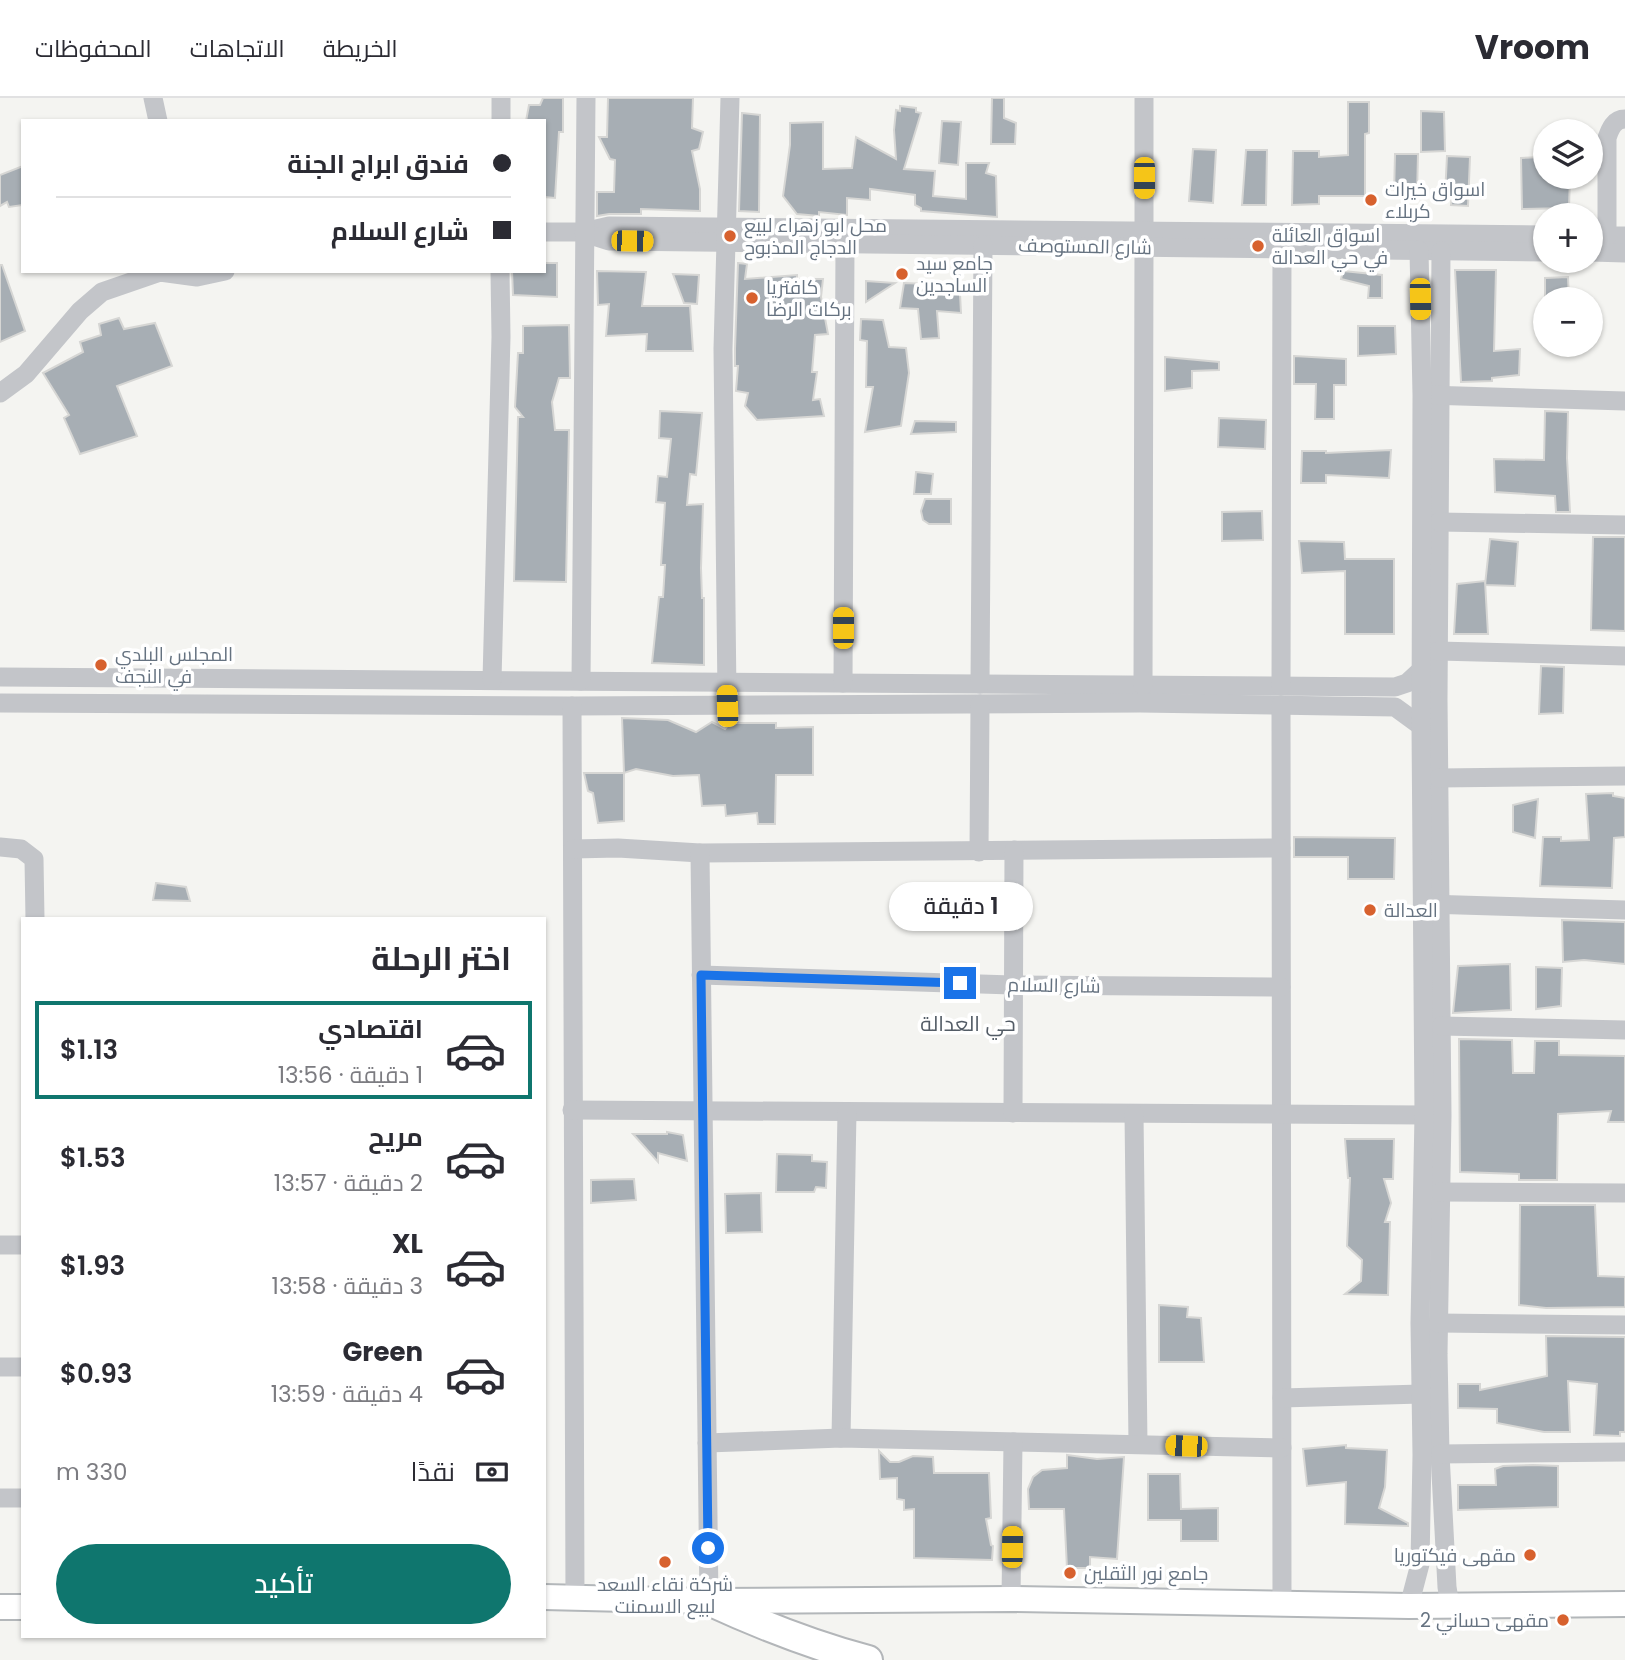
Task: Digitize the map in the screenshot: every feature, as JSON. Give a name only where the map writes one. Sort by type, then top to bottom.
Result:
[{"type":"highway","points":[[709,1601],[768,1629],[818,1647],[867,1660]]},
{"type":"main road","points":[[546,1597],[709,1601],[1011,1599],[1409,1606],[1625,1604]]},
{"type":"main road","points":[[0,1606],[21,1607]]},
{"type":"street","points":[[153,98],[158,119]]},
{"type":"street","points":[[501,98],[501,119]]},
{"type":"street","points":[[581,681],[586,98]]},
{"type":"street","points":[[727,706],[723,349],[730,98]]},
{"type":"street","points":[[1143,685],[1144,98]]},
{"type":"street","points":[[1607,236],[1607,138],[1612,125],[1625,119]]},
{"type":"street","name":"شارع المستوصف","points":[[546,232],[583,232],[609,241],[726,235],[1239,240],[1533,235]]},
{"type":"street","name":"شارع المستوصف","points":[[726,235],[845,243],[983,245],[1069,238]]},
{"type":"street","name":"شارع المستوصف","points":[[1239,240],[1282,249],[1533,252]]},
{"type":"street","points":[[843,683],[845,243]]},
{"type":"street","points":[[980,684],[983,245]]},
{"type":"street","points":[[1282,249],[1282,1602]]},
{"type":"street","points":[[1419,250],[1439,522],[1439,778],[1430,904],[1424,1115],[1429,1354],[1440,1454],[1445,1562],[1450,1606]]},
{"type":"street","points":[[1409,1606],[1420,1564],[1421,1394],[1438,1323],[1441,1026],[1430,904],[1420,671],[1431,395],[1441,251]]},
{"type":"street","points":[[1603,252],[1625,253]]},
{"type":"street","points":[[0,393],[26,374],[80,311],[102,292],[157,273]]},
{"type":"street","points":[[178,273],[196,274]]},
{"type":"street","points":[[492,680],[501,337],[500,273]]},
{"type":"street","points":[[1431,395],[1625,401]]},
{"type":"street","points":[[1439,522],[1625,525]]},
{"type":"street","points":[[1438,651],[1625,656]]},
{"type":"street","points":[[0,703],[572,706],[980,704],[1281,696],[1395,687],[1407,682],[1420,671]]},
{"type":"street","points":[[0,677],[1143,685],[1395,707],[1421,726]]},
{"type":"street","points":[[232,678],[232,704]]},
{"type":"street","points":[[1395,687],[1395,707]]},
{"type":"street","points":[[979,852],[980,704]]},
{"type":"street","points":[[572,706],[575,1597]]},
{"type":"street","points":[[1439,778],[1625,776]]},
{"type":"street","points":[[0,847],[22,849],[34,859],[35,917]]},
{"type":"street","points":[[573,849],[618,848],[700,853],[1281,848]]},
{"type":"street","points":[[1013,1113],[1014,850]]},
{"type":"street","points":[[700,853],[709,1601]]},
{"type":"street","points":[[1430,904],[1625,909]]},
{"type":"street","name":"شارع السلام","points":[[701,975],[1012,985],[1281,987]]},
{"type":"street","points":[[1441,1026],[1625,1030]]},
{"type":"street","points":[[572,1110],[1424,1115]]},
{"type":"street","points":[[841,1438],[847,1112]]},
{"type":"street","points":[[1135,1114],[1138,1444]]},
{"type":"street","points":[[1440,1192],[1625,1194]]},
{"type":"street","points":[[0,1245],[21,1245]]},
{"type":"street","points":[[1438,1323],[1625,1325]]},
{"type":"street","points":[[0,1367],[21,1367]]},
{"type":"street","points":[[1282,1398],[1421,1394]]},
{"type":"street","points":[[707,1443],[841,1438],[1282,1448]]},
{"type":"street","points":[[1011,1599],[1013,1441]]},
{"type":"street","points":[[1440,1454],[1625,1452]]},
{"type":"street","points":[[0,1499],[21,1498]]},
{"type":"street","points":[[1420,1564],[1433,1569],[1445,1562]]},
{"type":"building","points":[[543,98],[563,98],[563,132],[559,132],[555,198],[546,197],[546,119],[526,119],[529,105],[540,105]]},
{"type":"building","points":[[608,98],[693,98],[692,128],[703,132],[699,149],[692,151],[700,189],[700,211],[641,209],[641,214],[597,216],[597,192],[614,192],[615,160],[610,159],[599,137],[607,137]]},
{"type":"building","points":[[992,98],[1004,98],[1004,118],[1016,123],[1015,144],[991,144]]},
{"type":"building","points":[[1348,102],[1369,102],[1369,133],[1365,134],[1365,196],[1319,196],[1319,204],[1292,205],[1293,151],[1319,151],[1319,157],[1348,155]]},
{"type":"building","points":[[900,106],[916,108],[916,112],[921,113],[904,169],[935,171],[933,196],[966,199],[966,163],[989,163],[986,173],[996,176],[997,217],[921,211],[921,208],[915,205],[915,195],[870,189],[870,200],[847,198],[847,215],[819,212],[819,216],[797,214],[783,196],[790,123],[823,122],[823,169],[852,168],[856,137],[896,159],[894,130],[896,110],[900,111]]},
{"type":"building","points":[[1421,111],[1444,112],[1445,151],[1421,152]]},
{"type":"building","points":[[742,113],[760,115],[759,212],[739,211]]},
{"type":"building","points":[[942,121],[961,122],[958,165],[939,163]]},
{"type":"building","points":[[1193,149],[1216,150],[1213,203],[1189,201]]},
{"type":"building","points":[[1246,150],[1267,150],[1266,205],[1242,205]]},
{"type":"building","points":[[1395,154],[1418,154],[1417,195],[1394,195]]},
{"type":"building","points":[[1447,156],[1470,157],[1468,206],[1451,205],[1452,195],[1445,195]]},
{"type":"building","points":[[1533,157],[1533,189],[1570,189],[1569,203],[1533,203],[1533,209],[1522,209],[1521,158]]},
{"type":"building","points":[[21,167],[21,205],[9,207],[7,202],[0,206],[0,175]]},
{"type":"building","points":[[546,263],[557,263],[557,297],[513,295],[512,273],[546,273]]},
{"type":"building","points":[[738,263],[747,264],[745,279],[797,275],[797,279],[823,279],[821,297],[828,334],[815,335],[812,372],[817,372],[813,400],[820,399],[824,416],[757,420],[745,406],[748,393],[736,391]]},
{"type":"building","points":[[0,265],[25,331],[0,342]]},
{"type":"building","points":[[1455,270],[1496,270],[1494,351],[1520,349],[1519,375],[1492,378],[1492,381],[1461,382]]},
{"type":"building","points":[[597,271],[646,272],[642,306],[690,306],[693,351],[646,351],[647,334],[606,336],[609,304],[598,305]]},
{"type":"building","points":[[1343,271],[1382,275],[1382,298],[1368,298],[1369,286],[1341,279]]},
{"type":"building","points":[[673,274],[699,275],[697,304],[684,303]]},
{"type":"building","points":[[1568,277],[1568,287],[1545,287],[1545,278]]},
{"type":"building","points":[[866,281],[895,283],[866,302]]},
{"type":"building","points":[[904,283],[952,285],[960,294],[961,313],[937,311],[939,338],[921,339],[918,309],[900,308]]},
{"type":"building","points":[[119,318],[124,329],[155,323],[172,366],[117,386],[137,436],[80,454],[64,418],[69,415],[43,373],[83,352],[80,342],[101,335],[99,324]]},
{"type":"building","points":[[861,319],[883,320],[889,347],[906,348],[909,373],[901,426],[865,432],[873,387],[866,387],[867,341],[860,340]]},
{"type":"building","points":[[569,325],[570,378],[559,378],[552,402],[555,430],[569,430],[566,582],[514,581],[518,417],[523,417],[515,407],[518,353],[523,353],[523,326]]},
{"type":"building","points":[[1358,326],[1395,326],[1396,354],[1358,356]]},
{"type":"building","points":[[1294,356],[1346,359],[1346,385],[1334,385],[1334,419],[1315,419],[1316,384],[1294,384]]},
{"type":"building","points":[[1165,357],[1219,362],[1219,370],[1192,371],[1192,388],[1165,391]]},
{"type":"building","points":[[660,411],[702,413],[696,475],[690,474],[687,505],[703,504],[701,568],[704,665],[652,663],[659,597],[663,597],[665,565],[661,565],[665,503],[656,502],[658,476],[667,477],[671,439],[659,438]]},
{"type":"building","points":[[1545,411],[1568,412],[1570,512],[1556,512],[1555,496],[1495,492],[1494,459],[1544,460]]},
{"type":"building","points":[[1219,418],[1266,420],[1265,449],[1218,447]]},
{"type":"building","points":[[915,421],[956,422],[956,432],[911,434]]},
{"type":"building","points":[[1391,450],[1389,478],[1326,475],[1326,483],[1301,483],[1302,451],[1326,453]]},
{"type":"building","points":[[916,472],[933,474],[931,494],[914,494]]},
{"type":"building","points":[[925,499],[951,499],[951,524],[929,524],[923,520],[921,511]]},
{"type":"building","points":[[1262,511],[1263,540],[1222,541],[1222,512]]},
{"type":"building","points":[[1593,537],[1625,537],[1625,631],[1591,630]]},
{"type":"building","points":[[1490,539],[1518,542],[1515,586],[1485,585]]},
{"type":"building","points":[[1299,541],[1344,542],[1345,559],[1394,559],[1394,634],[1345,634],[1345,571],[1302,573]]},
{"type":"building","points":[[1485,581],[1488,634],[1454,634],[1457,584]]},
{"type":"building","points":[[1541,666],[1564,667],[1563,713],[1539,714]]},
{"type":"building","points":[[622,718],[668,720],[696,732],[712,722],[725,729],[730,723],[776,723],[776,728],[813,727],[813,775],[776,775],[775,824],[758,824],[757,813],[726,816],[725,805],[702,806],[699,775],[673,776],[636,769],[624,773]]},
{"type":"building","points":[[584,773],[624,773],[624,821],[598,823],[593,793],[588,791]]},
{"type":"building","points":[[1613,793],[1613,796],[1625,798],[1625,837],[1614,838],[1612,888],[1540,886],[1543,837],[1561,837],[1561,841],[1589,840],[1586,794]]},
{"type":"building","points":[[1538,799],[1535,838],[1513,832],[1513,805]]},
{"type":"building","points":[[1294,837],[1395,838],[1394,879],[1348,879],[1348,857],[1294,857]]},
{"type":"building","points":[[156,883],[186,887],[190,901],[153,900]]},
{"type":"building","points":[[1562,920],[1625,922],[1625,964],[1584,960],[1563,962]]},
{"type":"building","points":[[1510,964],[1511,1010],[1453,1013],[1458,966]]},
{"type":"building","points":[[1536,967],[1562,968],[1561,1006],[1536,1009]]},
{"type":"building","points":[[1459,1039],[1512,1040],[1513,1073],[1534,1073],[1535,1041],[1559,1041],[1559,1055],[1625,1056],[1625,1122],[1608,1122],[1611,1111],[1558,1114],[1557,1180],[1519,1180],[1519,1174],[1460,1172]]},
{"type":"building","points":[[667,1132],[683,1135],[687,1161],[658,1153],[658,1162],[633,1134]]},
{"type":"building","points":[[1345,1139],[1394,1139],[1393,1179],[1384,1179],[1391,1203],[1385,1222],[1390,1222],[1388,1295],[1345,1294],[1361,1281],[1362,1260],[1347,1246],[1350,1178]]},
{"type":"building","points":[[777,1154],[812,1155],[812,1161],[827,1162],[826,1188],[816,1187],[814,1192],[776,1192]]},
{"type":"building","points":[[634,1179],[636,1200],[591,1203],[591,1180]]},
{"type":"building","points":[[761,1193],[762,1232],[726,1233],[725,1194]]},
{"type":"building","points":[[1520,1205],[1595,1205],[1598,1276],[1625,1277],[1625,1307],[1546,1308],[1519,1305]]},
{"type":"building","points":[[1159,1305],[1188,1307],[1187,1317],[1201,1318],[1204,1362],[1159,1362]]},
{"type":"building","points":[[1546,1336],[1625,1337],[1625,1432],[1620,1432],[1620,1436],[1594,1435],[1597,1384],[1568,1381],[1570,1432],[1544,1432],[1497,1423],[1497,1409],[1458,1408],[1458,1384],[1480,1384],[1480,1390],[1547,1376]]},
{"type":"building","points":[[1346,1445],[1346,1448],[1387,1450],[1385,1487],[1379,1508],[1408,1523],[1408,1526],[1345,1524],[1346,1482],[1307,1486],[1303,1449]]},
{"type":"building","points":[[879,1451],[890,1462],[899,1462],[913,1456],[933,1457],[934,1473],[989,1473],[991,1518],[986,1519],[993,1546],[992,1560],[914,1558],[914,1509],[904,1510],[904,1500],[897,1499],[897,1478],[880,1479]]},
{"type":"building","points":[[1067,1455],[1097,1459],[1124,1457],[1117,1559],[1090,1557],[1090,1568],[1067,1568],[1064,1509],[1029,1509],[1028,1489],[1033,1477],[1042,1470],[1067,1468]]},
{"type":"building","points":[[1503,1466],[1558,1466],[1558,1507],[1458,1510],[1458,1485],[1496,1485],[1495,1469]]},
{"type":"building","points":[[1148,1474],[1180,1474],[1181,1509],[1218,1508],[1218,1541],[1181,1541],[1181,1520],[1148,1520]]},
{"type":"place","name":"اسواق خيرات كربلاء","points":[[1371,200]]},
{"type":"place","name":"محل ابو زهراء لبيع الدجاج المذبوح","points":[[730,236]]},
{"type":"place","name":"اسواق العائلة في حي العدالة","points":[[1258,246]]},
{"type":"place","name":"جامع سيد الساجدين","points":[[902,274]]},
{"type":"place","name":"كافتريا بركات الرضا","points":[[752,298]]},
{"type":"place","name":"المجلس البلدي في النجف","points":[[101,665]]},
{"type":"place","name":"العدالة","points":[[1370,910]]},
{"type":"place","name":"مقهى فيكتوريا","points":[[1530,1555]]},
{"type":"place","name":"شركة نقاء السعد لبيع الاسمنت","points":[[665,1562]]},
{"type":"place","name":"جامع نور الثقلين","points":[[1070,1573]]},
{"type":"place","name":"مقهى حساني 2","points":[[1563,1620]]},
{"type":"district","name":"حي العدالة","points":[[968,1024]]},
{"type":"route","points":[[708,1548],[701,975],[960,983]]}]
